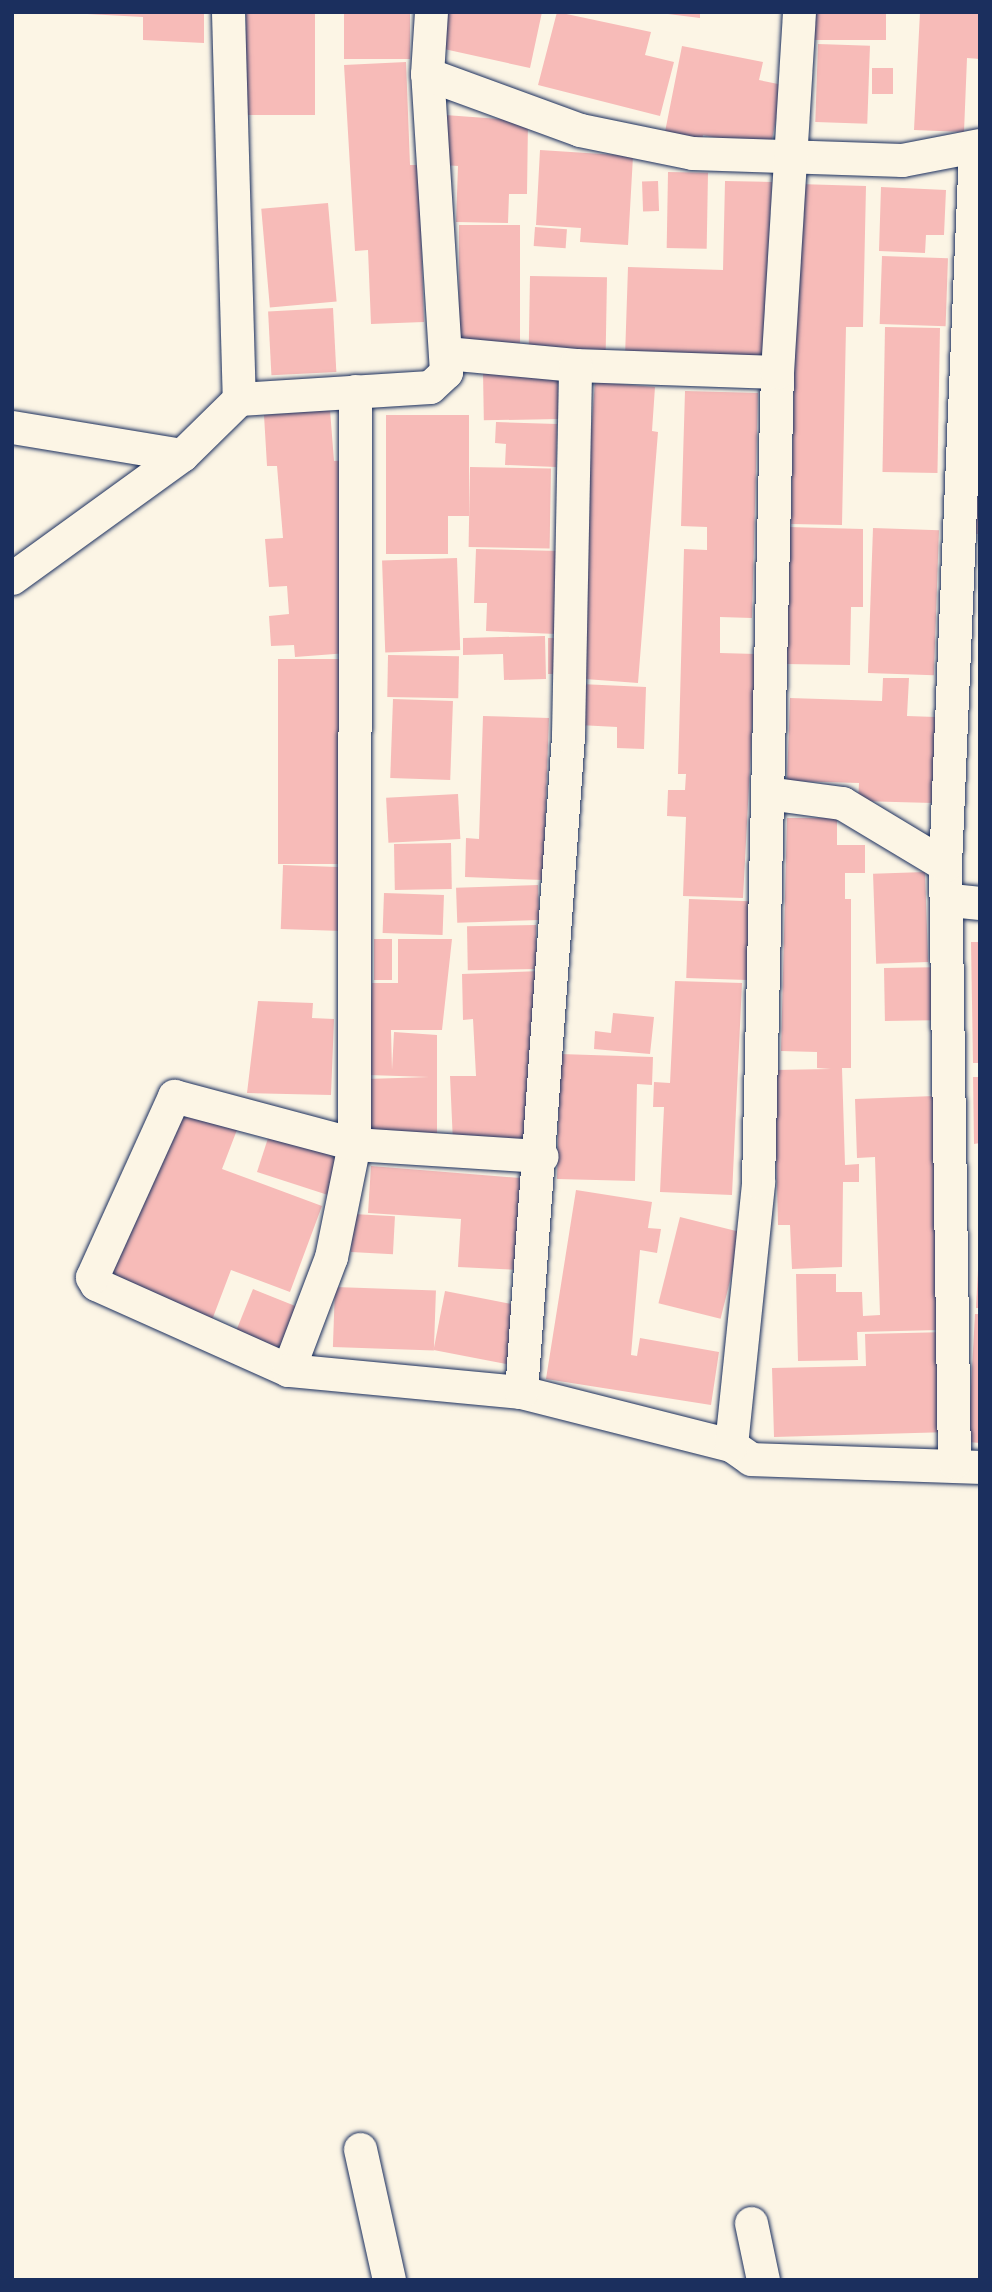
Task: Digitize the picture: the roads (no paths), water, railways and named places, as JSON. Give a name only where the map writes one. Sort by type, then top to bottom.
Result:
[{"type":"street","points":[[228,12],[239,399]]},
{"type":"street","points":[[12,578],[182,455],[239,399],[430,387],[446,372],[427,74],[431,12]]},
{"type":"street","points":[[731,1445],[758,1182],[777,372],[799,12]]},
{"type":"street","points":[[427,74],[580,130],[692,153],[790,159],[902,160],[977,147],[945,865]]},
{"type":"street","points":[[446,353],[575,365],[777,372]]},
{"type":"street","points":[[521,1392],[542,1156],[568,736],[575,365]]},
{"type":"street","points":[[288,1370],[331,1256],[354,1144],[355,391]]},
{"type":"street","points":[[12,427],[182,455]]},
{"type":"street","points":[[542,1156],[354,1144],[174,1096],[94,1267],[96,1284],[288,1370],[521,1392],[731,1445],[751,1459],[783,1463],[967,1464],[965,901],[945,865],[842,803],[767,793]]},
{"type":"street","points":[[360,2149],[389,2280]]},
{"type":"street","points":[[751,2223],[763,2280]]}]
